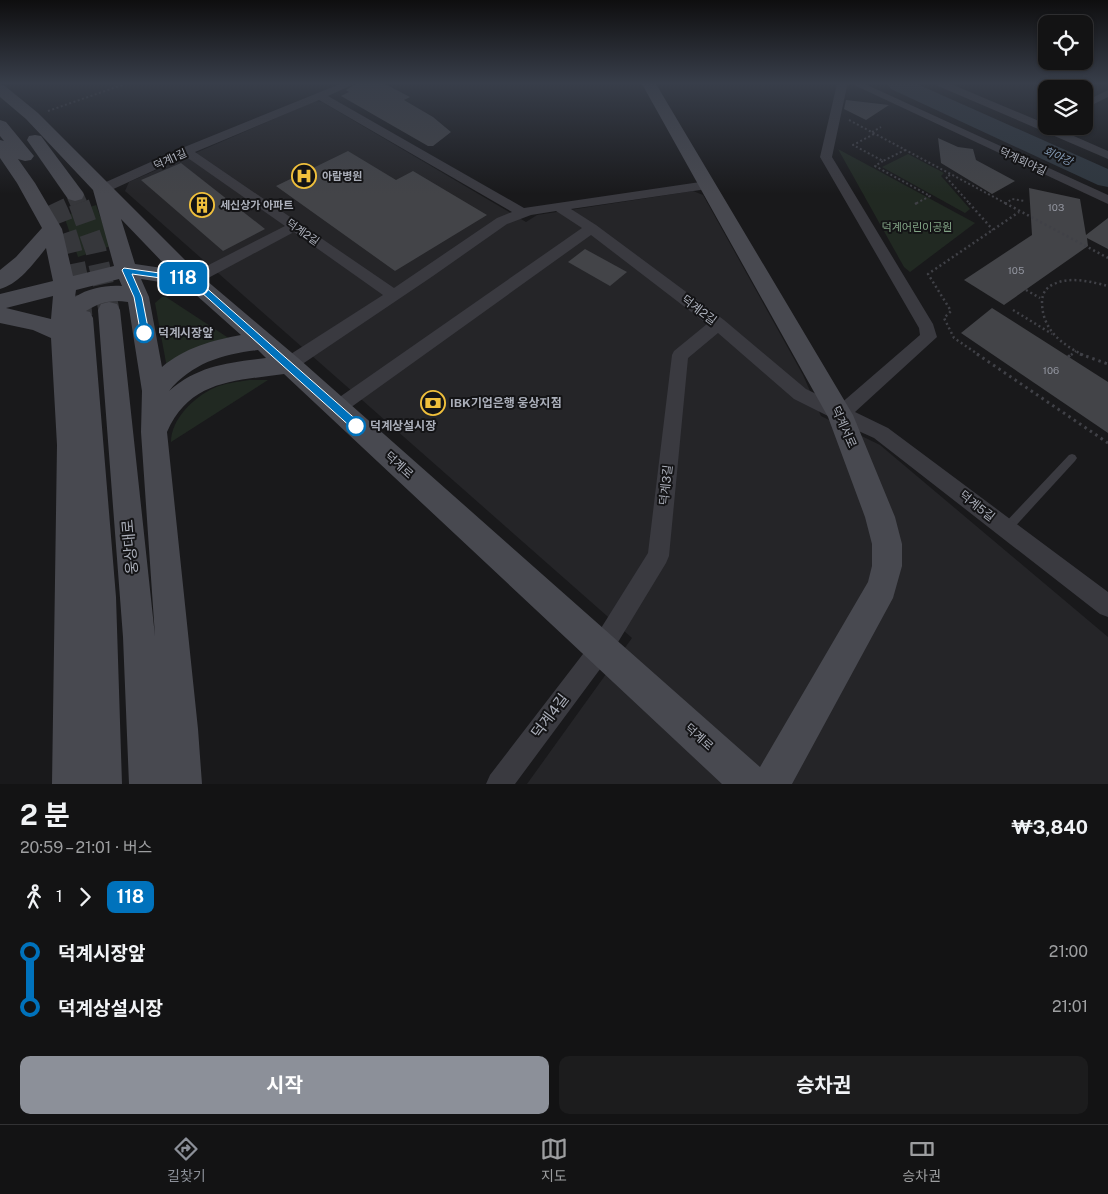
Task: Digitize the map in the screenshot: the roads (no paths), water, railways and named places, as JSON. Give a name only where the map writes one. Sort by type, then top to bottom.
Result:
[{"type":"main road","points":[[20,121],[50,158],[69,205],[64,287],[79,321],[100,597],[103,784]]},
{"type":"main road","points":[[34,121],[69,205]]},
{"type":"main road","name":"덕계서로","points":[[670,121],[840,415],[880,517],[887,544],[887,566],[882,587],[771,784]]},
{"type":"main road","points":[[0,124],[32,165],[126,270],[138,297],[154,392],[154,432],[180,729],[183,784]]},
{"type":"main road","points":[[0,145],[26,183],[69,205]]},
{"type":"main road","points":[[0,282],[23,262],[69,205]]},
{"type":"main road","name":"덕계로","points":[[69,205],[192,280],[289,364],[750,784]]},
{"type":"main road","points":[[0,302],[126,270],[192,280]]},
{"type":"main road","points":[[71,784],[70,445],[79,321],[71,311],[98,295],[114,292],[138,297]]},
{"type":"main road","points":[[0,315],[38,323],[79,321]]},
{"type":"main road","name":"웅상대로","points":[[79,321],[139,637],[148,784]]},
{"type":"main road","points":[[154,392],[163,379],[184,362],[199,354],[239,343],[262,341]]},
{"type":"main road","points":[[154,432],[164,410],[190,387],[216,374],[289,364]]},
{"type":"street","name":"덕계1길","points":[[69,205],[186,151],[260,121]]},
{"type":"street","points":[[363,121],[523,213]]},
{"type":"street","points":[[834,121],[826,157],[927,328],[929,336],[840,415]]},
{"type":"street","name":"덕계회야길","points":[[936,121],[1108,200]]},
{"type":"street","points":[[1063,135],[1108,155]]},
{"type":"street","name":"덕계2길","points":[[186,151],[394,295]]},
{"type":"street","points":[[289,364],[502,221],[523,213],[557,206],[707,185]]},
{"type":"street","name":"덕계2길","points":[[557,206],[591,228],[718,324],[800,394],[840,415]]},
{"type":"street","points":[[192,280],[295,226]]},
{"type":"street","points":[[337,408],[591,228]]},
{"type":"street","name":"덕계3길","points":[[601,649],[658,556],[680,355],[718,324]]},
{"type":"street","name":"덕계5길","points":[[840,415],[881,433],[1108,606]]},
{"type":"street","name":"덕계4길","points":[[499,784],[601,649]]},
{"type":"lane","points":[[1006,529],[1072,458]]},
{"type":"waterway","name":"회야강","points":[[979,121],[1108,179]]},
{"type":"tunnel","points":[[75,195],[79,204]]},
{"type":"tunnel","points":[[54,203],[66,231],[74,259],[82,318]]},
{"type":"tunnel","points":[[79,203],[96,251],[109,310]]},
{"type":"place","name":"아람병원","points":[[304,176]]},
{"type":"place","name":"세신상가 아파트","points":[[202,205]]},
{"type":"place","name":"덕계시장앞","points":[[144,333]]},
{"type":"place","name":"IBK기업은행 웅상지점","points":[[433,403]]},
{"type":"place","name":"덕계상설시장","points":[[356,426]]},
{"type":"park label","name":"덕계어린이공원","points":[[917,227]]}]
